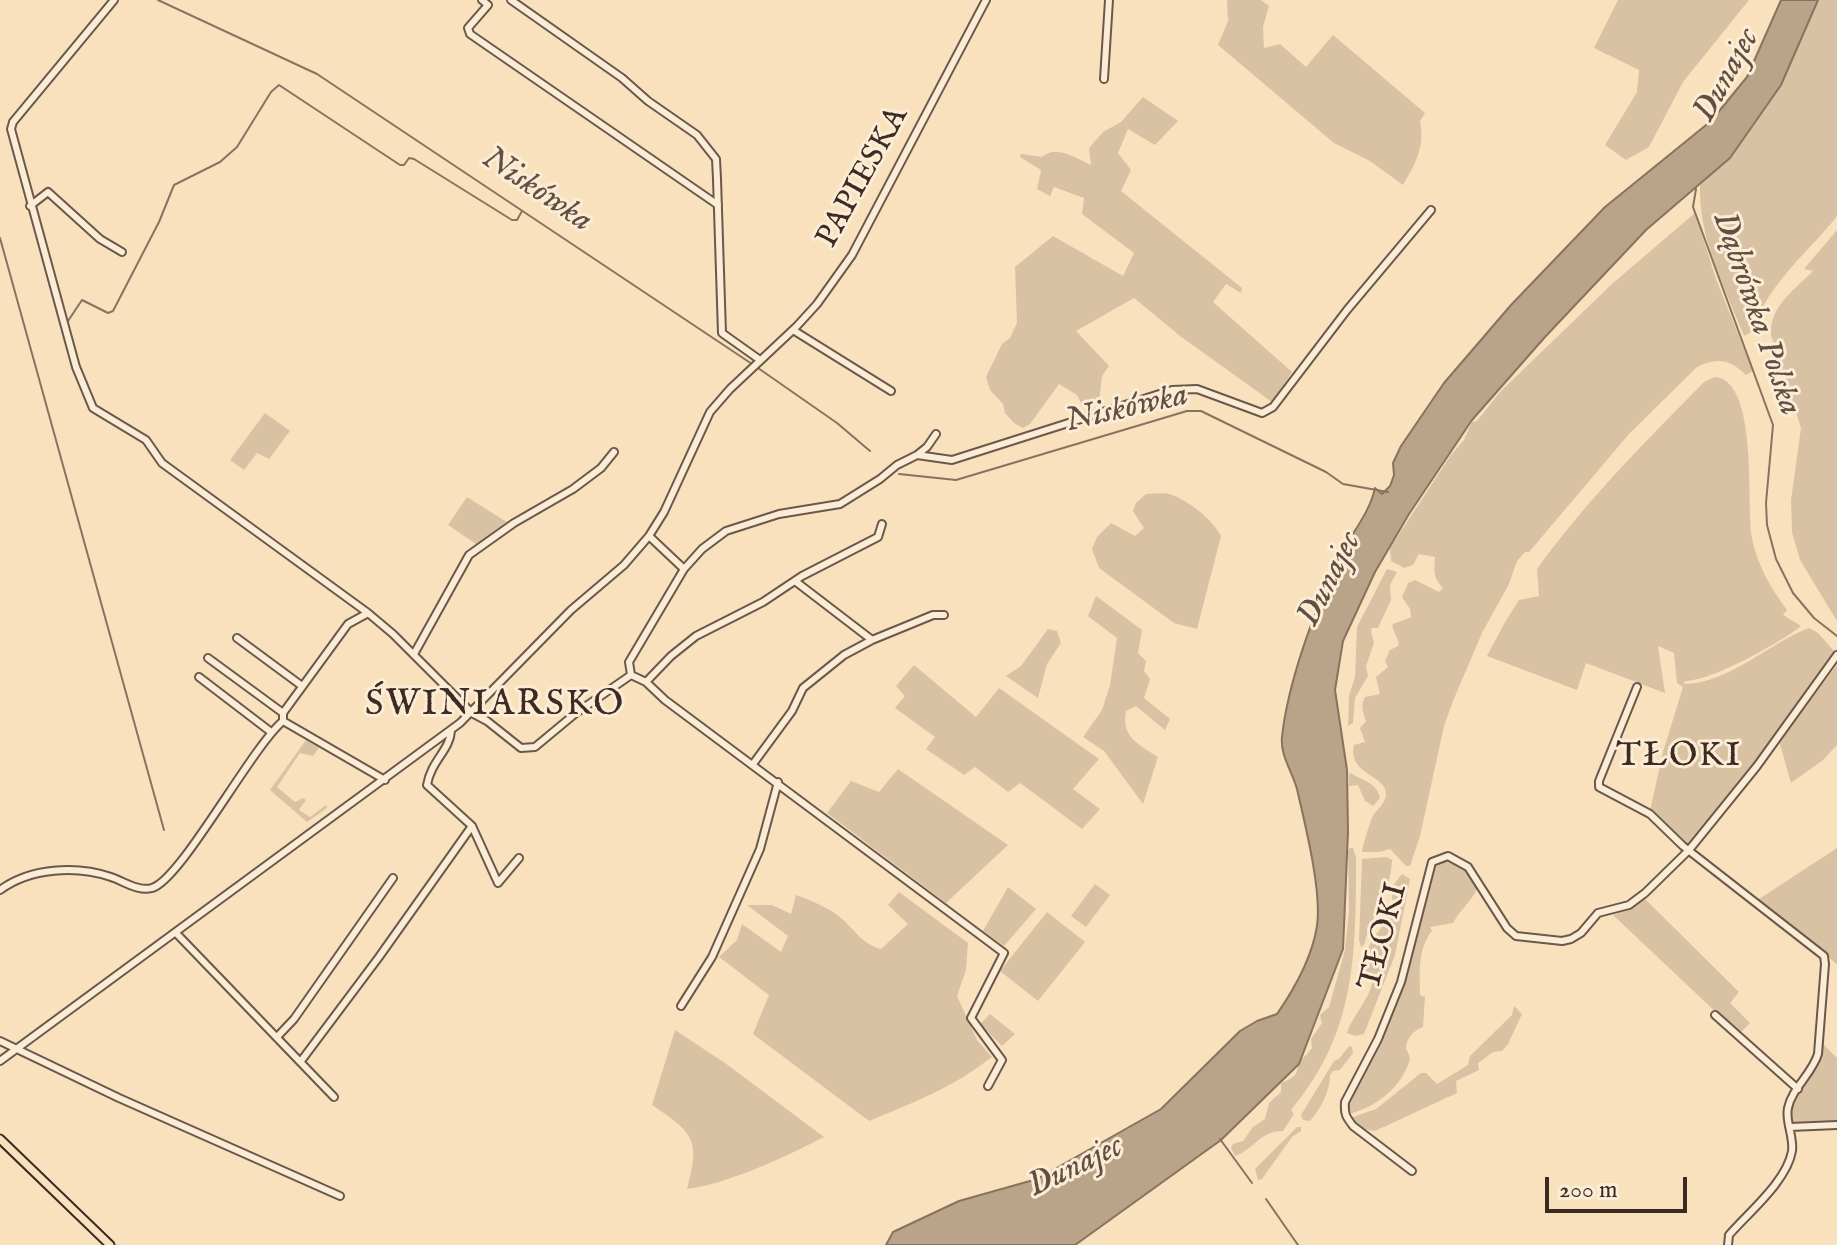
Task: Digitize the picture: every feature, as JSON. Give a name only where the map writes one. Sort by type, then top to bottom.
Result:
[{"type":"main road","points":[[0,1139],[110,1245]]},
{"type":"street","points":[[114,0],[11,126],[12,141],[76,367],[93,408],[146,440],[162,463],[368,613],[472,713],[521,748],[535,747],[576,713],[631,675]]},
{"type":"street","points":[[511,0],[622,78],[702,140],[716,159],[722,333],[760,361]]},
{"type":"street","name":"PAPIESKA","points":[[0,1061],[451,731],[571,610],[624,565],[649,536],[668,503],[705,420],[719,401],[817,304],[852,255],[986,0]]},
{"type":"street","points":[[1104,79],[1109,0]]},
{"type":"street","points":[[488,2],[468,28],[470,34],[718,205]]},
{"type":"street","points":[[30,206],[48,192],[100,239],[122,252]]},
{"type":"street","points":[[917,455],[952,460],[1172,390],[1197,389],[1262,413],[1273,407],[1356,298],[1431,210]]},
{"type":"street","points":[[793,330],[891,391]]},
{"type":"street","points":[[631,675],[629,662],[684,569],[702,549],[726,531],[779,514],[840,504],[917,455],[936,434]]},
{"type":"street","points":[[414,654],[469,555],[514,523],[573,489],[601,468],[614,452]]},
{"type":"street","points":[[646,682],[696,636],[878,537],[882,524]]},
{"type":"street","points":[[649,536],[684,569]]},
{"type":"street","points":[[795,581],[872,640]]},
{"type":"street","points":[[0,890],[26,876],[73,870],[96,873],[141,888],[157,885],[175,867],[221,805],[348,624],[368,613]]},
{"type":"street","points":[[753,764],[792,711],[803,688],[844,655],[933,615],[944,615]]},
{"type":"street","points":[[237,638],[302,686]]},
{"type":"street","name":"TŁOKI","points":[[1412,1171],[1353,1126],[1345,1118],[1344,1111],[1345,1102],[1378,1039],[1401,982],[1432,862],[1448,856],[1462,861],[1507,928],[1516,936],[1562,941],[1581,933],[1598,913],[1636,900],[1689,850],[1766,753],[1837,655]]},
{"type":"street","points":[[208,658],[283,717],[385,780]]},
{"type":"street","points":[[631,675],[646,682],[1004,953],[971,1018],[1002,1060],[988,1086]]},
{"type":"street","points":[[199,677],[271,732]]},
{"type":"street","points":[[1637,687],[1599,787],[1650,814],[1689,850],[1824,956],[1821,1040],[1815,1066],[1787,1111],[1793,1145],[1788,1168],[1729,1235],[1728,1245]]},
{"type":"street","points":[[451,731],[450,741],[430,769],[427,785],[472,826],[498,883],[519,858]]},
{"type":"street","points":[[681,1006],[712,957],[760,849],[778,782]]},
{"type":"street","points":[[301,1061],[472,826]]},
{"type":"street","points":[[277,1037],[294,1019],[393,878]]},
{"type":"street","points":[[176,933],[334,1097]]},
{"type":"street","points":[[1715,1015],[1798,1089]]},
{"type":"street","points":[[0,1041],[119,1098],[340,1196]]},
{"type":"street","points":[[1790,1127],[1837,1125]]},
{"type":"shaded area","points":[[1227,0],[1261,0],[1269,6],[1263,27],[1264,48],[1280,44],[1306,67],[1333,35],[1425,113],[1420,121],[1418,154],[1403,185],[1370,161],[1334,143],[1218,45],[1228,21]]},
{"type":"shaded area","points":[[1618,0],[1749,0],[1683,82],[1649,147],[1626,160],[1605,145],[1637,92],[1639,70],[1594,48]]},
{"type":"shaded area","points":[[1818,0],[1837,0],[1837,216],[1778,284],[1759,314],[1753,331],[1744,336],[1708,243],[1700,185],[1730,158],[1781,85]]},
{"type":"shaded area","points":[[1143,97],[1178,121],[1155,145],[1128,129],[1118,153],[1131,170],[1121,191],[1242,288],[1241,293],[1226,284],[1213,302],[1292,372],[1272,402],[1180,336],[1134,298],[1076,331],[1109,366],[1102,376],[1099,401],[1088,410],[1077,395],[1059,384],[1030,424],[1023,428],[1005,413],[1003,404],[990,390],[986,377],[1002,344],[1010,338],[1017,323],[1015,267],[1053,236],[1123,276],[1134,253],[1082,214],[1084,198],[1054,187],[1050,196],[1037,189],[1041,170],[1020,157],[1021,154],[1042,157],[1060,152],[1091,165],[1089,148],[1103,132],[1121,122]]},
{"type":"shaded area","points":[[1695,213],[1716,279],[1753,371],[1746,375],[1723,361],[1697,367],[1629,434],[1529,552],[1517,561],[1509,584],[1482,633],[1444,726],[1420,836],[1410,866],[1406,866],[1390,849],[1362,852],[1372,819],[1386,795],[1381,783],[1356,763],[1353,755],[1354,745],[1365,742],[1360,728],[1366,721],[1363,700],[1380,694],[1376,677],[1388,667],[1385,661],[1390,650],[1399,643],[1393,624],[1411,617],[1402,597],[1408,583],[1415,580],[1439,592],[1443,588],[1435,574],[1435,557],[1419,554],[1413,565],[1404,568],[1391,561],[1390,548],[1464,440],[1472,422],[1477,421],[1500,392],[1613,283]]},
{"type":"shaded area","points":[[1837,230],[1837,621],[1800,560],[1792,532],[1791,500],[1801,428],[1771,335],[1771,325],[1779,307],[1813,271],[1804,269]]},
{"type":"shaded area","points":[[1715,377],[1729,384],[1738,399],[1744,421],[1748,447],[1750,522],[1757,558],[1787,610],[1783,615],[1801,626],[1745,660],[1711,675],[1685,681],[1684,684],[1700,682],[1732,670],[1809,628],[1818,633],[1834,651],[1773,739],[1689,845],[1650,811],[1663,752],[1683,687],[1677,683],[1674,653],[1658,646],[1665,693],[1586,663],[1577,690],[1487,656],[1519,600],[1539,596],[1537,569],[1575,520],[1682,404],[1704,382]]},
{"type":"shaded area","points":[[265,413],[290,431],[269,459],[257,453],[244,470],[230,460]]},
{"type":"shaded area","points":[[1146,494],[1169,494],[1186,502],[1200,512],[1221,536],[1197,629],[1174,623],[1099,568],[1092,549],[1097,537],[1111,523],[1135,536],[1144,528],[1133,511],[1136,503]]},
{"type":"shaded area","points":[[467,497],[510,524],[476,544],[448,525]]},
{"type":"shaded area","points":[[1387,569],[1397,572],[1390,585],[1391,600],[1378,628],[1372,628],[1374,643],[1366,666],[1368,676],[1355,698],[1353,723],[1348,726],[1349,696],[1355,677],[1357,627]]},
{"type":"shaded area","points":[[1096,596],[1142,630],[1138,653],[1146,661],[1144,671],[1150,679],[1144,698],[1170,719],[1165,730],[1136,706],[1126,711],[1129,734],[1158,757],[1143,804],[1104,751],[1083,737],[1102,710],[1110,685],[1117,638],[1088,616]]},
{"type":"shaded area","points":[[1048,629],[1057,631],[1061,643],[1047,664],[1038,698],[1006,676],[1021,666]]},
{"type":"shaded area","points":[[914,665],[976,717],[999,688],[1099,759],[1073,789],[1100,809],[1082,829],[1020,783],[1008,792],[975,767],[964,775],[926,749],[935,737],[895,708],[905,696],[896,686]]},
{"type":"shaded area","points":[[1837,665],[1837,745],[1823,760],[1791,783],[1779,741]]},
{"type":"shaded area","points":[[306,740],[319,748],[313,756],[300,753],[277,787],[295,802],[303,798],[306,800],[299,810],[310,817],[326,805],[327,808],[307,822],[270,790]]},
{"type":"shaded area","points":[[898,769],[1008,845],[946,903],[827,813],[851,781],[879,792]]},
{"type":"shaded area","points":[[1351,773],[1376,788],[1380,798],[1373,806],[1365,801],[1358,785],[1349,786]]},
{"type":"shaded area","points":[[1350,848],[1353,848],[1356,857],[1353,960],[1340,1022],[1329,1052],[1291,1110],[1294,1114],[1283,1131],[1268,1134],[1235,1156],[1231,1148],[1233,1144],[1243,1141],[1253,1127],[1265,1119],[1269,1103],[1281,1092],[1281,1083],[1295,1075],[1312,1048],[1311,1039],[1322,1023],[1320,1015],[1329,1007],[1345,950]]},
{"type":"shaded area","points":[[1837,848],[1837,964],[1756,901]]},
{"type":"shaded area","points":[[1387,857],[1392,860],[1385,893],[1361,947],[1362,859]]},
{"type":"shaded area","points":[[1448,859],[1465,867],[1477,889],[1453,923],[1430,927],[1432,931],[1420,962],[1420,995],[1425,997],[1423,1027],[1407,1041],[1410,1059],[1395,1087],[1369,1107],[1348,1114],[1346,1108],[1351,1096],[1395,1009],[1434,864]]},
{"type":"shaded area","points":[[1402,874],[1410,879],[1395,955],[1364,1034],[1355,1036],[1347,1033],[1366,998],[1373,976],[1363,973],[1365,955],[1393,904],[1391,888]]},
{"type":"shaded area","points":[[1095,884],[1110,895],[1086,927],[1071,916]]},
{"type":"shaded area","points":[[1008,887],[1036,909],[1004,946],[983,931]]},
{"type":"shaded area","points":[[899,892],[968,943],[966,970],[957,996],[977,1040],[992,1057],[948,1086],[869,1121],[753,1034],[769,995],[719,957],[737,940],[742,924],[781,952],[788,936],[747,905],[772,905],[791,914],[796,895],[831,911],[864,940],[881,949],[908,924],[888,905]]},
{"type":"shaded area","points":[[1645,899],[1739,992],[1730,1003],[1750,1023],[1739,1034],[1613,915],[1631,909]]},
{"type":"shaded area","points":[[1047,912],[1085,942],[1038,1001],[1000,971]]},
{"type":"shaded area","points":[[1514,1006],[1522,1014],[1508,1044],[1502,1051],[1493,1052],[1478,1063],[1479,1070],[1456,1081],[1457,1093],[1375,1131],[1361,1128],[1352,1121],[1350,1118],[1376,1109],[1421,1073],[1426,1073],[1437,1084],[1468,1065],[1470,1056],[1512,1015]]},
{"type":"shaded area","points":[[990,1014],[1015,1034],[1002,1046],[980,1024]]},
{"type":"shaded area","points":[[675,1030],[824,1137],[739,1175],[687,1189],[693,1159],[690,1139],[677,1123],[652,1105]]},
{"type":"shaded area","points":[[1823,1044],[1837,1058],[1837,1124],[1793,1124],[1789,1119],[1791,1106],[1818,1065]]},
{"type":"shaded area","points":[[1349,1046],[1353,1053],[1340,1070],[1330,1075],[1327,1094],[1318,1111],[1310,1121],[1303,1120],[1301,1115],[1334,1061]]},
{"type":"shaded area","points":[[1297,1127],[1301,1127],[1301,1131],[1292,1137],[1262,1179],[1258,1180],[1255,1169]]},
{"type":"water","name":"Dunajec","points":[[1781,0],[1818,0],[1781,85],[1730,158],[1646,230],[1472,420],[1409,514],[1375,572],[1343,641],[1335,690],[1347,770],[1343,949],[1299,1064],[1221,1140],[1075,1245],[886,1245],[893,1232],[959,1201],[1037,1179],[1161,1109],[1240,1031],[1277,1014],[1307,961],[1315,938],[1318,912],[1308,838],[1282,737],[1290,693],[1304,646],[1339,558],[1364,515],[1375,488],[1382,494],[1390,486],[1394,475],[1393,463],[1401,446],[1444,383],[1511,305],[1605,207],[1711,121],[1747,77]]},
{"type":"waterway","name":"Niskówka","points":[[158,0],[317,74],[752,364]]},
{"type":"waterway","points":[[68,321],[82,300],[108,313],[113,311],[159,222],[174,185],[220,162],[237,147],[271,92],[279,85],[400,165],[404,165],[409,158],[414,159],[512,220],[517,220],[522,211]]},
{"type":"waterway","name":"Dąbrówka Polska","points":[[1696,189],[1693,207],[1773,425],[1766,503],[1767,525],[1776,559],[1793,593],[1814,618],[1837,636]]},
{"type":"waterway","points":[[0,238],[164,830]]},
{"type":"waterway","name":"Niskówka","points":[[758,368],[837,423],[870,451]]},
{"type":"waterway","name":"Niskówka","points":[[899,474],[956,480],[1187,411],[1201,411],[1326,472],[1343,484],[1388,492]]},
{"type":"waterway","points":[[1220,1139],[1252,1183]]},
{"type":"waterway","points":[[1266,1199],[1298,1245]]},
{"type":"district","name":"ŚWINIARSKO","points":[[495,707]]},
{"type":"district","name":"TŁOKI","points":[[1679,758]]}]
